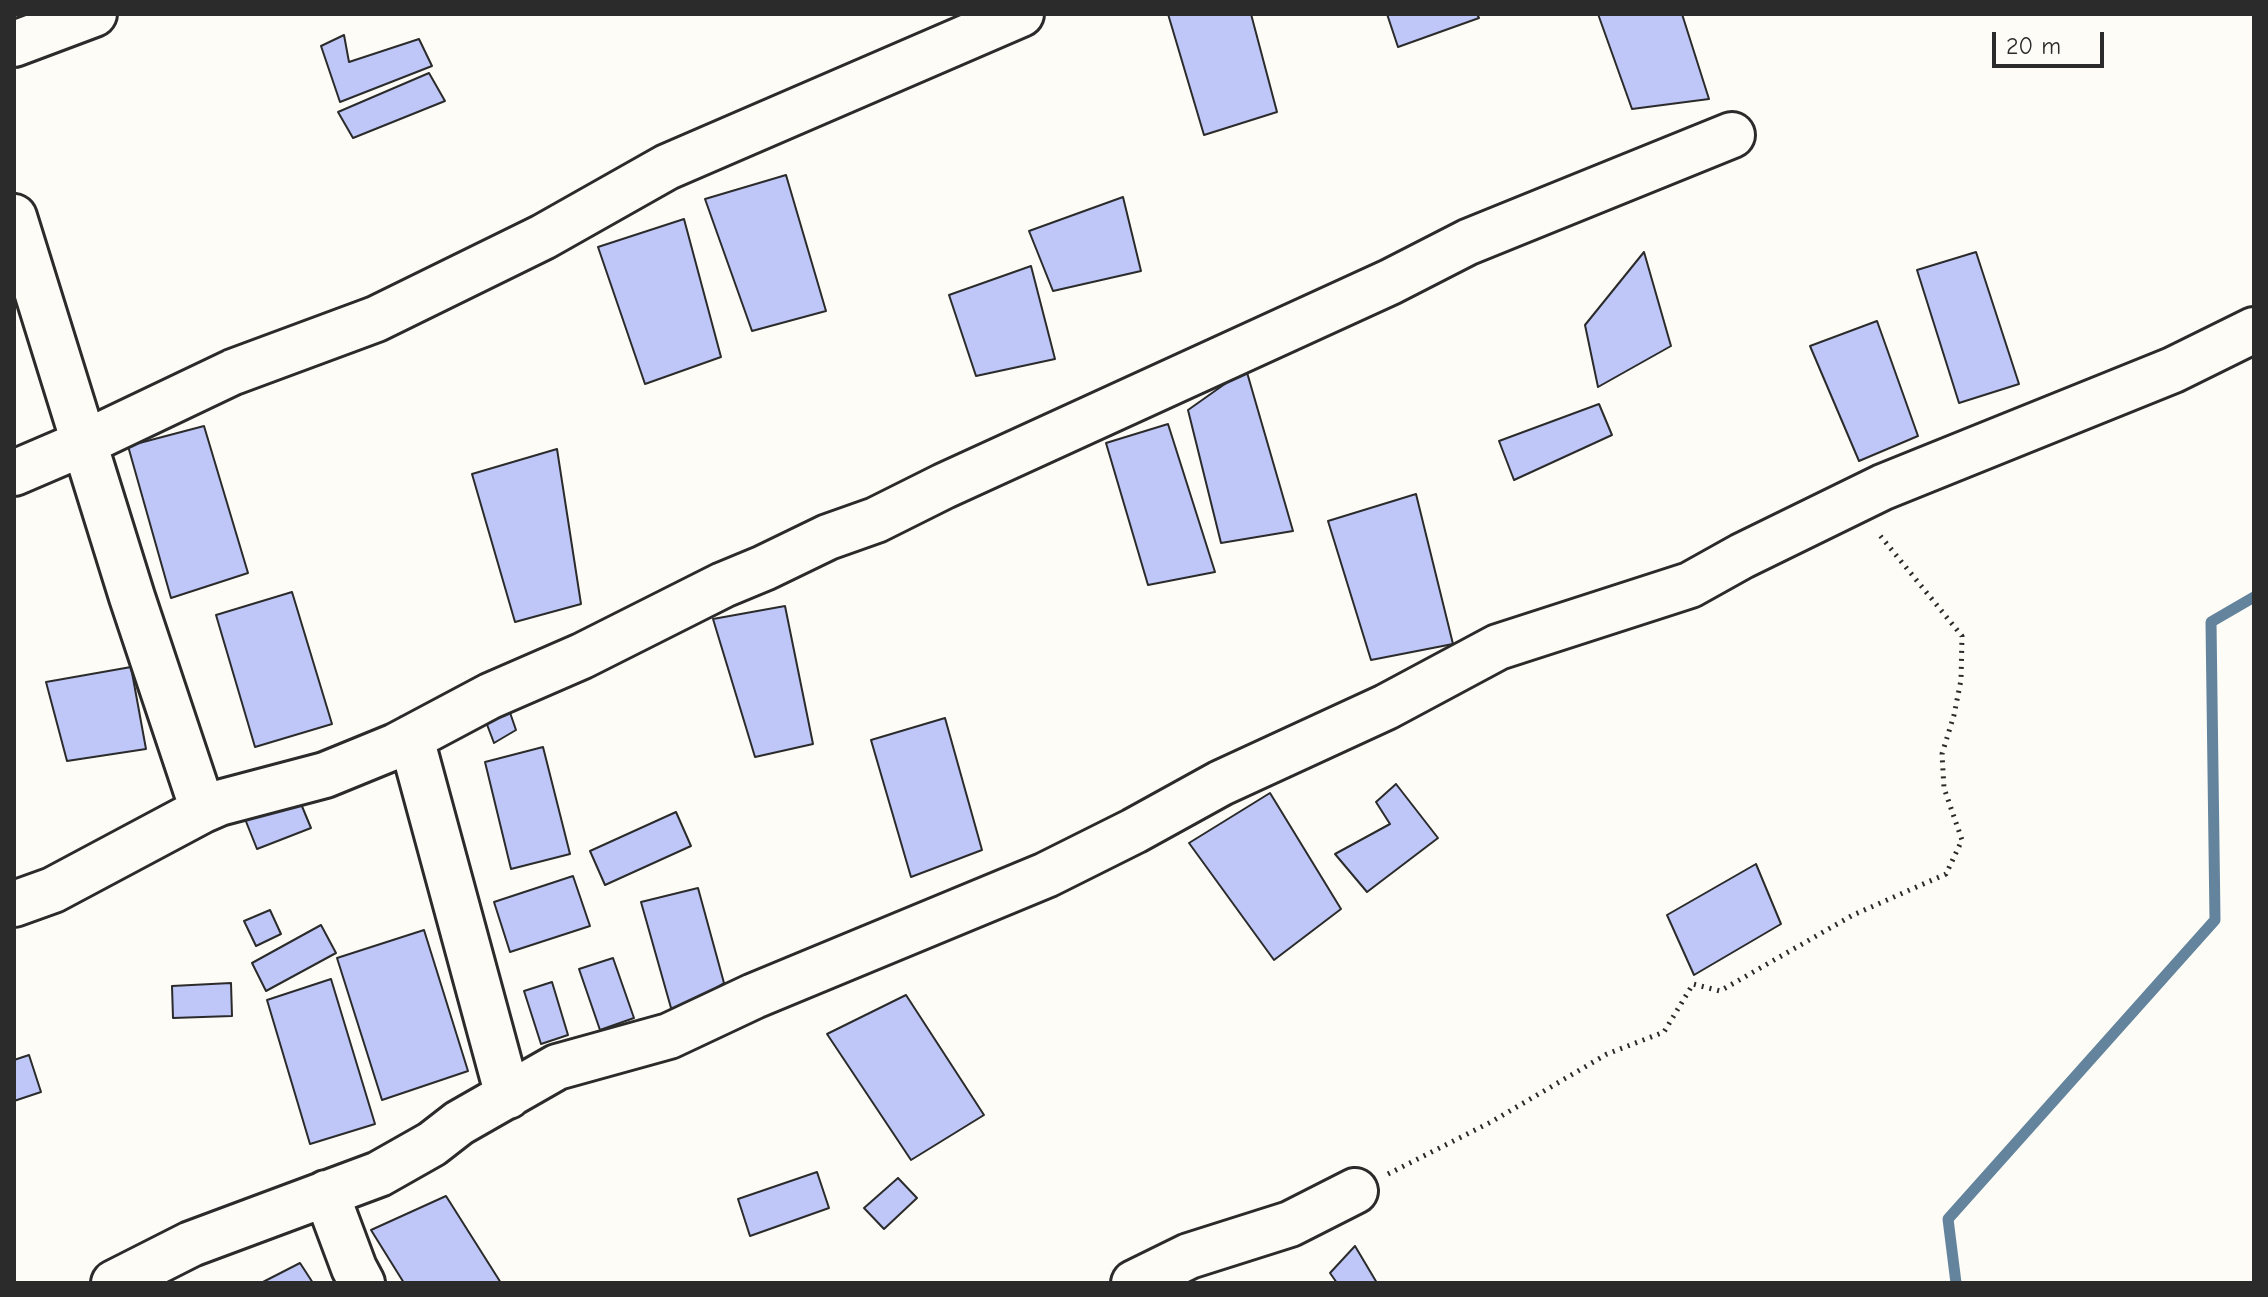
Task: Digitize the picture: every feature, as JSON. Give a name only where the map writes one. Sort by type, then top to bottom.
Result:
[{"type":"street","points":[[14,44],[94,14]]},
{"type":"street","points":[[14,473],[233,372],[376,319],[543,237],[667,167],[1021,14]]},
{"type":"street","points":[[14,904],[53,890],[219,803],[325,775],[411,738],[490,696],[582,656],[723,585],[828,537],[876,520],[1376,289],[1468,242],[1732,135]]},
{"type":"street","points":[[14,217],[132,597],[203,810]]},
{"type":"street","points":[[114,1283],[191,1244],[379,1174],[432,1144],[459,1123],[557,1067],[669,1036],[754,996],[1046,875],[1268,760],[1386,707],[1498,647],[1690,585],[1883,487],[2173,370],[2254,330]]},
{"type":"street","points":[[411,738],[508,1096]]},
{"type":"street","points":[[1134,1283],[1189,1256],[1290,1224],[1355,1191]]},
{"type":"street","points":[[326,1193],[362,1283]]},
{"type":"path","points":[[1355,1191],[1491,1122],[1607,1054],[1664,1032],[1693,984],[1720,991],[1853,915],[1946,874],[1962,840],[1944,788],[1942,754],[1961,680],[1962,636],[1852,502]]},
{"type":"building","points":[[1168,14],[1251,14],[1277,112],[1204,135]]},
{"type":"building","points":[[1387,14],[1477,14],[1479,18],[1398,47]]},
{"type":"building","points":[[1598,14],[1682,14],[1709,99],[1632,109]]},
{"type":"building","points":[[344,35],[349,62],[419,39],[432,66],[340,102],[321,46]]},
{"type":"building","points":[[429,73],[445,101],[353,138],[338,112]]},
{"type":"building","points":[[786,175],[826,311],[752,331],[705,199]]},
{"type":"building","points":[[1123,197],[1141,271],[1053,291],[1029,231]]},
{"type":"building","points":[[684,219],[721,357],[645,384],[598,247]]},
{"type":"building","points":[[1644,252],[1671,346],[1598,387],[1585,325]]},
{"type":"building","points":[[1976,252],[2019,384],[1959,403],[1917,270]]},
{"type":"building","points":[[1031,266],[1055,359],[976,376],[949,295]]},
{"type":"building","points":[[1877,321],[1918,436],[1859,461],[1810,346]]},
{"type":"building","points":[[1246,369],[1293,531],[1221,543],[1188,410]]},
{"type":"building","points":[[1599,404],[1612,435],[1514,480],[1499,441]]},
{"type":"building","points":[[1168,424],[1215,572],[1148,585],[1106,443]]},
{"type":"building","points":[[204,426],[248,573],[171,598],[128,446]]},
{"type":"building","points":[[557,449],[581,604],[515,622],[472,474]]},
{"type":"building","points":[[1416,494],[1453,644],[1371,660],[1328,521]]},
{"type":"building","points":[[292,592],[332,724],[255,747],[216,615]]},
{"type":"building","points":[[785,606],[813,744],[755,757],[713,619]]},
{"type":"building","points":[[131,667],[146,749],[67,761],[46,682]]},
{"type":"building","points":[[506,701],[516,730],[494,743],[483,714]]},
{"type":"building","points":[[945,718],[982,850],[911,877],[871,740]]},
{"type":"building","points":[[543,747],[570,854],[511,869],[485,762]]},
{"type":"building","points":[[1396,784],[1438,838],[1367,892],[1335,854],[1390,824],[1376,802]]},
{"type":"building","points":[[1270,793],[1341,909],[1274,960],[1189,843]]},
{"type":"building","points":[[299,799],[311,828],[257,849],[245,819]]},
{"type":"building","points":[[676,812],[691,846],[605,885],[590,851]]},
{"type":"building","points":[[1756,864],[1781,924],[1694,975],[1667,915]]},
{"type":"building","points":[[573,876],[590,926],[510,952],[494,902]]},
{"type":"building","points":[[698,888],[724,983],[673,1015],[641,902]]},
{"type":"building","points":[[270,910],[281,934],[256,946],[244,921]]},
{"type":"building","points":[[321,925],[336,953],[266,991],[252,963]]},
{"type":"building","points":[[424,930],[468,1071],[382,1100],[337,958]]},
{"type":"building","points":[[613,958],[634,1018],[600,1030],[579,969]]},
{"type":"building","points":[[331,979],[375,1124],[310,1144],[267,1000]]},
{"type":"building","points":[[552,982],[568,1035],[541,1044],[524,991]]},
{"type":"building","points":[[231,983],[232,1016],[173,1018],[172,986]]},
{"type":"building","points":[[906,995],[984,1115],[911,1160],[827,1034]]},
{"type":"building","points":[[29,1055],[41,1092],[14,1101],[14,1060]]},
{"type":"building","points":[[817,1172],[829,1208],[750,1236],[738,1199]]},
{"type":"building","points":[[898,1178],[917,1198],[884,1229],[864,1208]]},
{"type":"building","points":[[446,1196],[501,1283],[404,1283],[371,1230]]},
{"type":"building","points":[[1355,1246],[1377,1283],[1337,1283],[1330,1273]]},
{"type":"building","points":[[300,1263],[313,1283],[261,1283]]},
{"type":"waterway","points":[[1956,1283],[1948,1219],[2215,920],[2211,622],[2254,597]]}]
